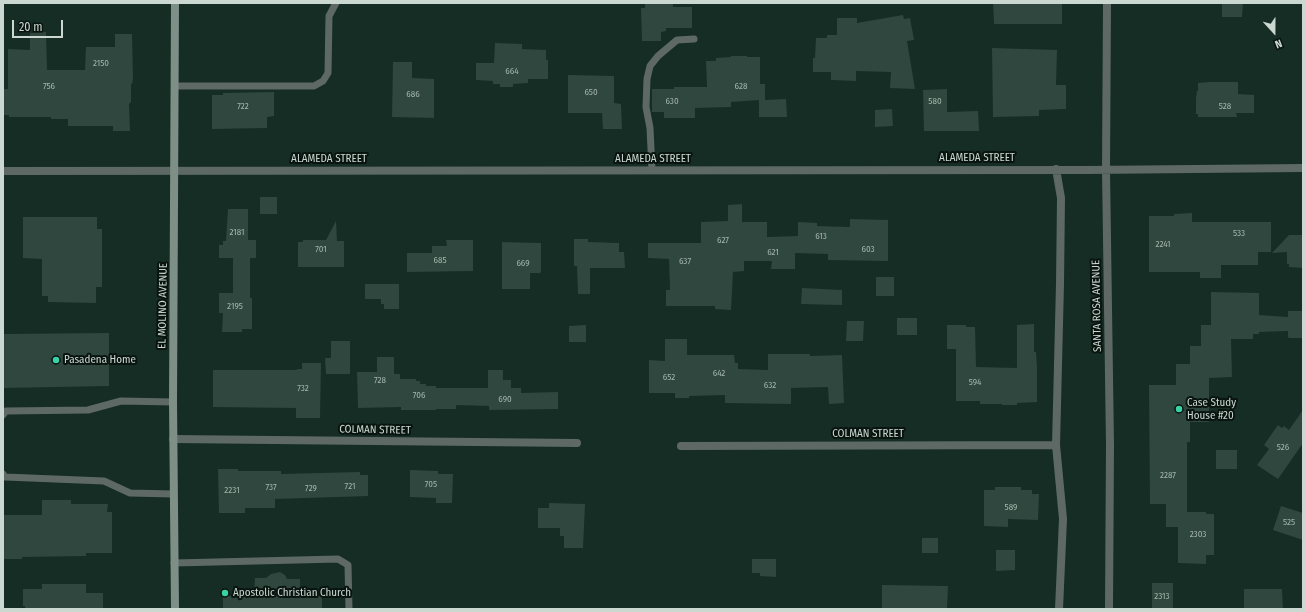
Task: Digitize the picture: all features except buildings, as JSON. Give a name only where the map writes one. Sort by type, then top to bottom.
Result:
[{"type":"street","name":"EL MOLINO AVENUE","points":[[175,609],[172,402],[176,3]]},
{"type":"street","name":"SANTA ROSA AVENUE","points":[[1107,3],[1106,170],[1110,445],[1109,609]]},
{"type":"street","name":"ALAMEDA STREET","points":[[3,171],[1106,170],[1303,168]]},
{"type":"street","points":[[1056,170],[1060,198],[1060,284],[1056,445],[1063,520],[1059,609]]},
{"type":"street","name":"COLMAN STREET","points":[[173,439],[577,443]]},
{"type":"street","name":"COLMAN STREET","points":[[681,446],[1056,445]]},
{"type":"lane","points":[[176,86],[314,86],[323,81],[328,73],[329,16],[336,3]]},
{"type":"lane","points":[[652,170],[650,128],[646,107],[650,66],[658,56],[677,40],[694,39]]},
{"type":"lane","points":[[3,415],[6,411],[88,410],[121,401],[172,402]]},
{"type":"lane","points":[[3,474],[5,477],[104,481],[130,493],[174,494]]},
{"type":"lane","points":[[174,563],[338,559],[348,565],[349,609]]},
{"type":"place","name":"Pasadena Home","points":[[56,360]]},
{"type":"place","name":"Case Study House #20","points":[[1179,409]]},
{"type":"place","name":"Apostolic Christian Church","points":[[225,593]]}]
